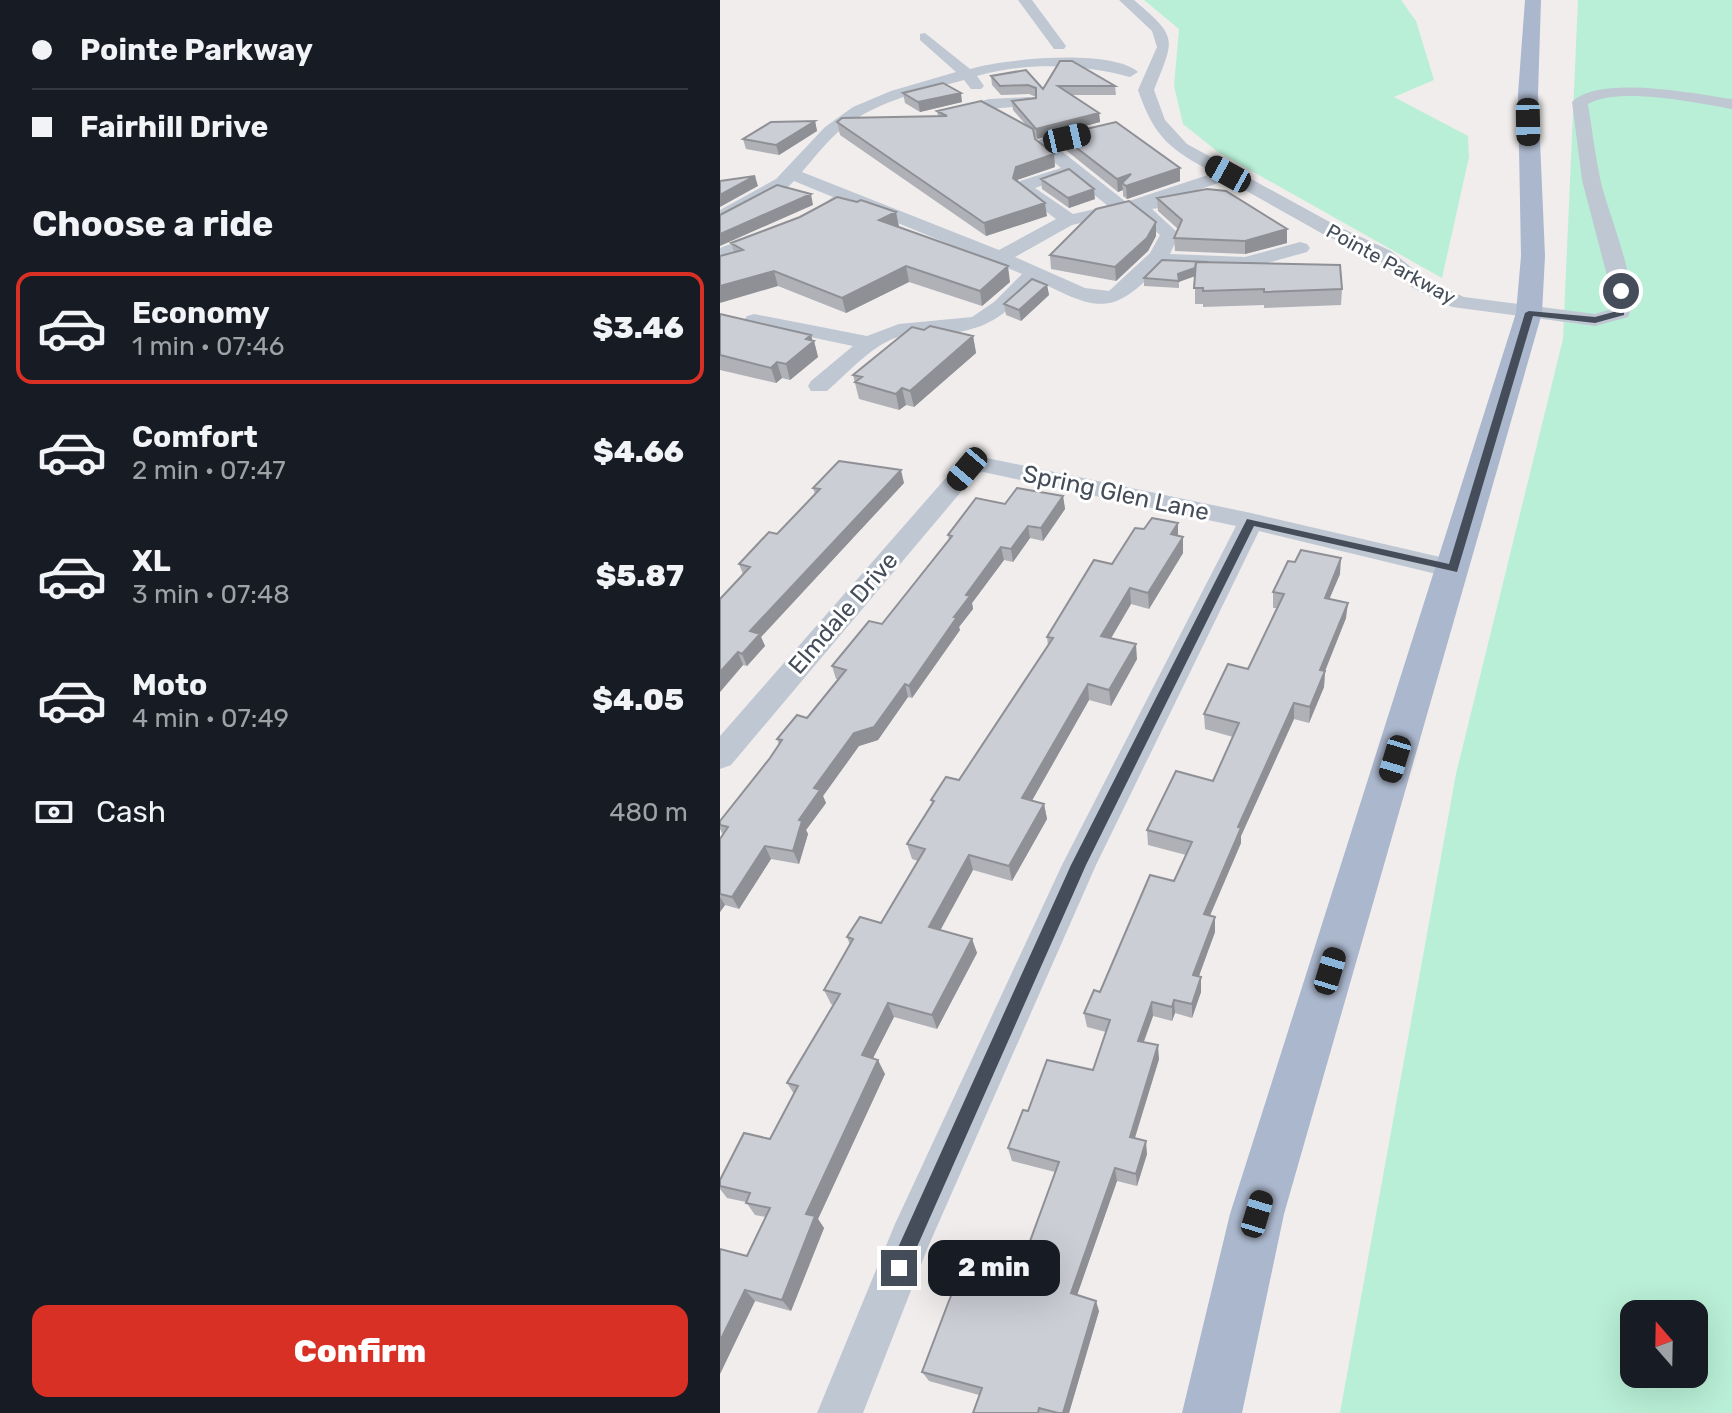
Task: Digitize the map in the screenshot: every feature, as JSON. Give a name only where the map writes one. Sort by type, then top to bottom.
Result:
[{"type":"main road","points":[[1212,1413],[1257,1214],[1529,313],[1533,256],[1528,94],[1533,0]]},
{"type":"street","points":[[1025,0],[1059,46]]},
{"type":"street","points":[[1126,0],[1159,29],[1164,47],[1151,75]]},
{"type":"street","points":[[925,37],[969,76],[989,104]]},
{"type":"street","points":[[720,218],[763,196],[792,174],[831,130],[859,110],[897,94],[999,65],[1022,64],[1151,75]]},
{"type":"street","points":[[969,76],[1151,75]]},
{"type":"street","name":"Pointe Parkway","points":[[1151,75],[1146,90],[1157,121],[1181,148],[1384,255],[1420,284],[1459,303],[1595,320],[1621,313],[1621,291],[1591,180],[1580,102],[1584,96],[1593,94],[1648,94],[1732,104]]},
{"type":"street","points":[[927,120],[989,104],[1029,102]]},
{"type":"street","points":[[792,174],[920,221],[1082,294],[1107,298],[1123,292],[1170,240],[1170,234],[1074,170],[1044,144],[1110,128]]},
{"type":"street","points":[[1065,216],[1025,189],[1026,185],[1074,170]]},
{"type":"street","points":[[1181,194],[1228,174]]},
{"type":"street","points":[[1000,257],[1065,216],[1122,203],[1251,186]]},
{"type":"street","points":[[809,217],[848,196]]},
{"type":"street","points":[[720,255],[782,230]]},
{"type":"street","points":[[1154,259],[1245,263],[1300,248]]},
{"type":"street","points":[[819,386],[870,343],[892,330],[977,321],[991,314],[1036,272]]},
{"type":"street","points":[[754,320],[870,343]]},
{"type":"street","name":"Spring Glen Lane","points":[[967,469],[982,464],[1251,521],[1453,569]]},
{"type":"street","name":"Elmdale Drive","points":[[720,757],[967,469]]},
{"type":"street","points":[[840,1413],[910,1239],[1079,865],[1251,521]]},
{"type":"green space","points":[[1144,0],[1401,0],[1416,21],[1434,80],[1394,97],[1468,136],[1469,157],[1442,278],[1218,152],[1183,124],[1174,86],[1179,29]]},
{"type":"green space","points":[[1578,0],[1732,0],[1732,1413],[1340,1413],[1456,774],[1563,339]]},
{"type":"building","points":[[1060,61],[1072,61],[1115,86],[1058,86],[1099,113],[1036,129],[1012,101],[1036,98],[1036,88],[1028,85],[1000,86],[991,76],[1026,70],[1043,89]]},
{"type":"building","points":[[943,83],[961,93],[918,102],[903,93]]},
{"type":"building","points":[[981,101],[1033,129],[1035,139],[1054,154],[1016,167],[1013,178],[1045,203],[984,223],[837,122],[842,118],[947,116],[937,111]]},
{"type":"building","points":[[815,121],[776,145],[743,139],[771,122]]},
{"type":"building","points":[[1116,122],[1180,168],[1126,186],[1122,183],[1131,174],[1117,179],[1060,135]]},
{"type":"building","points":[[1069,169],[1094,189],[1068,198],[1041,179]]},
{"type":"building","points":[[755,176],[720,195],[720,181]]},
{"type":"building","points":[[777,185],[811,194],[720,234],[720,215]]},
{"type":"building","points":[[1207,189],[1226,191],[1287,229],[1245,241],[1174,238],[1182,220],[1157,198]]},
{"type":"building","points":[[837,197],[857,202],[861,200],[896,212],[879,220],[1008,266],[980,291],[906,266],[842,298],[774,271],[720,286],[720,256],[743,250],[731,243],[800,217]]},
{"type":"building","points":[[1129,201],[1156,222],[1147,238],[1115,267],[1050,255],[1096,209]]},
{"type":"building","points":[[1162,260],[1208,262],[1196,262],[1195,268],[1178,274],[1179,281],[1144,278]]},
{"type":"building","points":[[1196,262],[1340,265],[1342,289],[1203,291],[1203,288],[1194,288]]},
{"type":"building","points":[[1032,279],[1047,285],[1019,310],[1004,304]]},
{"type":"building","points":[[720,314],[811,335],[806,339],[814,341],[786,364],[777,362],[771,368],[720,355]]},
{"type":"building","points":[[930,326],[973,336],[910,391],[902,388],[896,394],[855,382],[862,377],[853,375],[912,327],[924,330]]},
{"type":"building","points":[[839,461],[901,470],[750,631],[760,634],[720,672],[720,599],[750,567],[739,564],[769,532],[777,534],[820,489],[813,488]]},
{"type":"building","points":[[1017,488],[1063,496],[1041,528],[1028,526],[1011,549],[1001,547],[966,595],[970,596],[909,686],[905,684],[874,727],[854,733],[814,788],[820,790],[799,820],[802,821],[793,851],[765,846],[732,897],[720,894],[720,839],[728,827],[720,825],[720,821],[782,740],[777,739],[797,715],[807,718],[846,670],[832,666],[869,621],[882,624],[952,536],[948,535],[976,498],[1005,504]]},
{"type":"building","points":[[1152,518],[1178,523],[1171,534],[1183,537],[1148,593],[1130,588],[1101,636],[1136,644],[1109,690],[1088,684],[1022,798],[1044,804],[1009,866],[969,855],[929,927],[972,939],[932,1015],[888,1003],[862,1055],[878,1060],[806,1214],[815,1216],[782,1300],[745,1290],[720,1341],[720,1249],[747,1256],[770,1208],[746,1203],[750,1193],[720,1186],[720,1180],[744,1133],[770,1139],[798,1086],[787,1083],[840,994],[824,990],[853,939],[847,937],[860,917],[881,923],[925,849],[907,844],[946,777],[959,780],[1053,638],[1047,637],[1094,560],[1112,564],[1135,528],[1144,529]]},
{"type":"building","points":[[1301,550],[1341,558],[1325,598],[1348,603],[1320,670],[1325,671],[1310,707],[1294,703],[1238,827],[1241,828],[1204,914],[1215,917],[1193,975],[1201,977],[1192,1004],[1174,1000],[1172,1007],[1152,1002],[1138,1041],[1158,1045],[1130,1137],[1146,1141],[1136,1174],[1115,1168],[1071,1293],[1096,1301],[1063,1413],[1039,1408],[1038,1413],[973,1413],[982,1388],[922,1372],[947,1306],[965,1260],[1018,1274],[1059,1162],[1008,1148],[1023,1110],[1028,1111],[1047,1060],[1093,1070],[1110,1020],[1084,1013],[1094,990],[1100,992],[1150,875],[1174,881],[1192,842],[1147,830],[1176,771],[1213,781],[1239,723],[1204,714],[1228,664],[1248,669],[1284,594],[1273,592],[1288,561],[1295,562]]},
{"type":"route","points":[[899,1268],[1079,865],[1251,521],[1453,569],[1529,313],[1595,320],[1621,313],[1621,291]]}]
